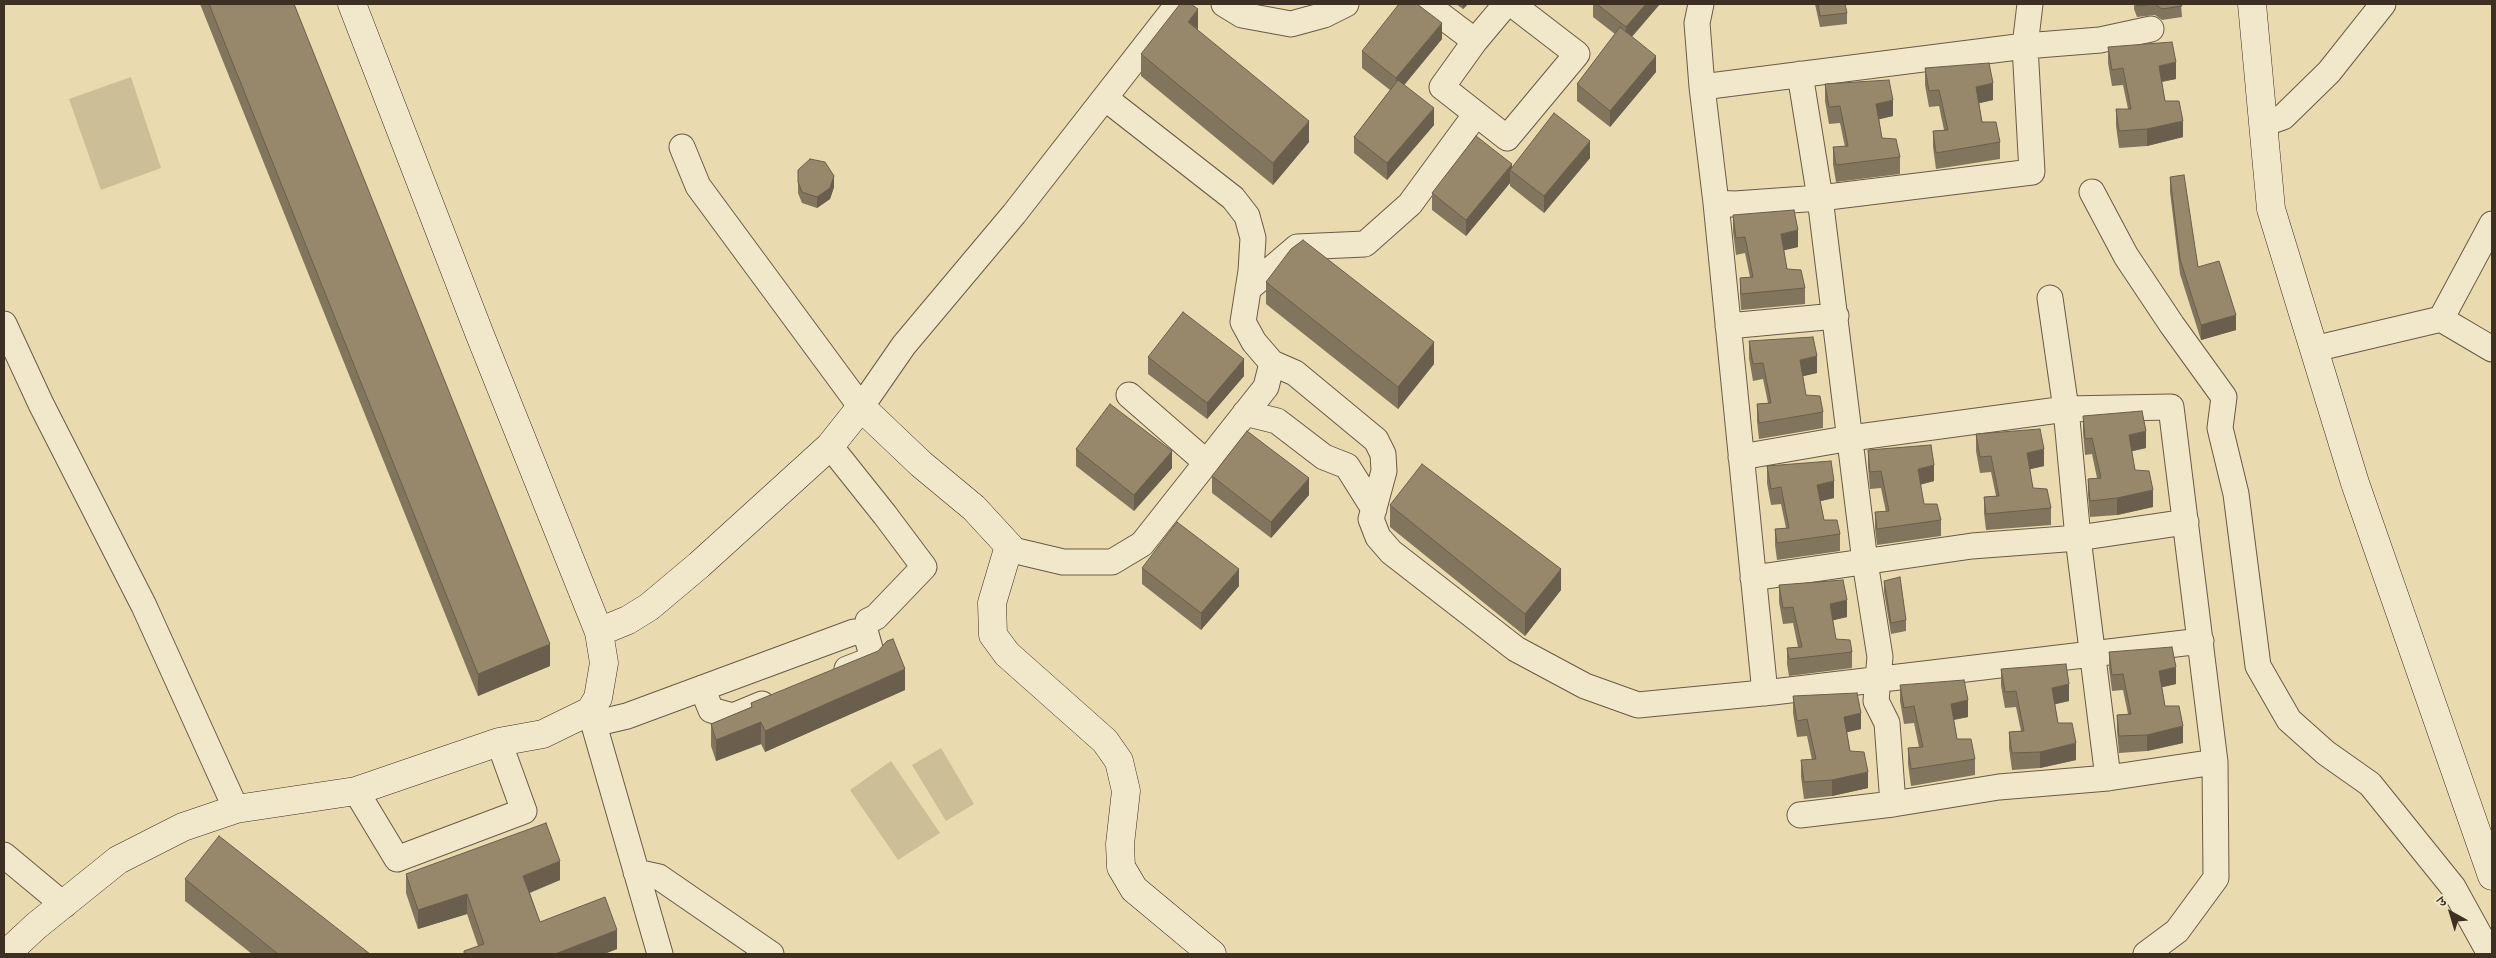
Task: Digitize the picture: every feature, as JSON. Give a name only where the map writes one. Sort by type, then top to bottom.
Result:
[{"type":"street","points":[[352,4],[480,335],[600,632],[604,663],[598,698],[592,718],[660,954]]},
{"type":"street","points":[[600,632],[628,620],[649,607],[699,566],[830,446],[861,407],[904,345],[1014,214],[1178,4]]},
{"type":"street","points":[[1224,4],[1242,15],[1291,24],[1324,15],[1346,4]]},
{"type":"street","points":[[1426,4],[1475,41]]},
{"type":"street","points":[[1506,4],[1475,41],[1442,87],[1507,138],[1577,54],[1512,4]]},
{"type":"street","points":[[1700,4],[1697,23],[1702,87],[1716,203],[1765,693]]},
{"type":"street","points":[[1716,203],[1820,198],[2032,172],[2025,46],[2030,4]]},
{"type":"street","points":[[2252,4],[2271,209],[2355,483],[2487,840],[2492,876]]},
{"type":"street","points":[[2263,124],[2283,117],[2329,72],[2383,4]]},
{"type":"street","points":[[1702,87],[2025,46],[2100,40],[2151,29]]},
{"type":"street","points":[[1800,74],[1820,198],[1865,562],[1880,656],[1876,701],[1887,723],[1893,804]]},
{"type":"street","points":[[1105,98],[1233,198],[1247,216],[1252,238],[1243,322],[1254,342],[1272,363],[1295,373],[1376,440],[1383,454],[1384,471],[1371,519],[1378,537],[1391,552],[1516,649],[1585,686],[1638,705],[1765,693],[1878,678],[2201,641]]},
{"type":"street","points":[[1248,289],[1297,247],[1365,244],[1410,204],[1476,114]]},
{"type":"street","points":[[682,147],[698,186],[861,407],[921,464],[974,508],[1009,546],[992,604],[993,635],[1007,654],[1105,741],[1119,761],[1126,791],[1120,844],[1121,867],[1134,889],[1212,954]]},
{"type":"street","points":[[2092,192],[2131,264],[2224,397],[2220,428],[2236,494],[2258,666],[2289,720],[2326,753],[2370,784],[2453,887],[2490,954]]},
{"type":"street","points":[[2441,319],[2492,224]]},
{"type":"street","points":[[2050,298],[2066,409],[2091,653],[2108,778]]},
{"type":"street","points":[[1728,326],[1836,316]]},
{"type":"street","points":[[2314,349],[2441,319],[2492,349]]},
{"type":"street","points":[[4,324],[40,404],[144,606],[236,809]]},
{"type":"street","points":[[1008,550],[1063,562],[1112,562],[1142,544],[1266,387],[1272,363]]},
{"type":"street","points":[[1128,395],[1207,462]]},
{"type":"street","points":[[1741,457],[1851,438],[2066,409],[2172,407],[2215,762],[2216,878],[2177,931],[2146,954]]},
{"type":"street","points":[[1245,413],[1277,421],[1324,457],[1347,466],[1374,509]]},
{"type":"street","points":[[830,446],[886,515],[924,567],[876,617],[868,621]]},
{"type":"street","points":[[1753,578],[1972,546],[2078,538],[2186,522]]},
{"type":"street","points":[[6,954],[36,926],[118,860],[183,828],[236,809],[356,791],[499,742],[544,734],[592,718],[627,716],[854,632],[866,634],[873,659],[829,677]]},
{"type":"street","points":[[702,688],[711,710],[733,716],[785,694]]},
{"type":"street","points":[[356,791],[397,859],[524,811],[499,742]]},
{"type":"street","points":[[1800,816],[1893,804],[1999,787],[2108,778],[2215,762]]},
{"type":"street","points":[[4,856],[64,905]]},
{"type":"street","points":[[636,872],[659,877],[770,954]]},
{"type":"shaded area","points":[[131,77],[161,168],[101,190],[69,99]]},
{"type":"shaded area","points":[[941,748],[974,804],[946,821],[912,765]]},
{"type":"shaded area","points":[[891,761],[940,833],[898,860],[850,790]]},
{"type":"building","points":[[209,4],[294,4],[550,644],[478,674]]},
{"type":"building","points":[[1180,4],[1191,4],[1198,9],[1188,22],[1309,121],[1273,163],[1141,54]]},
{"type":"building","points":[[1399,4],[1417,4],[1442,23],[1396,78],[1362,51]]},
{"type":"building","points":[[1597,4],[1646,4],[1626,27]]},
{"type":"building","points":[[1818,4],[1845,4],[1847,13],[1820,16]]},
{"type":"building","points":[[2136,4],[2155,4],[2137,6]]},
{"type":"building","points":[[2155,4],[2181,4],[2182,6],[2162,9]]},
{"type":"building","points":[[1620,27],[1656,56],[1610,111],[1577,84]]},
{"type":"building","points":[[2172,42],[2176,62],[2159,66],[2165,101],[2179,101],[2183,121],[2147,129],[2119,131],[2116,109],[2131,109],[2123,68],[2112,70],[2108,47]]},
{"type":"building","points":[[1989,63],[1993,83],[1976,87],[1982,122],[1996,122],[2000,142],[1936,153],[1933,131],[1948,130],[1939,90],[1929,91],[1925,68]]},
{"type":"building","points":[[1398,80],[1434,108],[1387,163],[1354,137]]},
{"type":"building","points":[[1889,80],[1893,100],[1876,104],[1882,138],[1896,139],[1900,157],[1836,165],[1833,147],[1848,146],[1840,106],[1829,107],[1825,84]]},
{"type":"building","points":[[1554,113],[1590,141],[1544,196],[1510,170]]},
{"type":"building","points":[[1476,136],[1512,164],[1466,220],[1432,193]]},
{"type":"building","points":[[810,159],[825,162],[834,176],[830,188],[817,197],[802,192],[798,182],[798,170]]},
{"type":"building","points":[[2184,175],[2198,267],[2219,261],[2236,315],[2201,325],[2180,259],[2170,177]]},
{"type":"building","points":[[1794,210],[1798,230],[1781,234],[1787,269],[1801,270],[1805,288],[1741,294],[1740,278],[1753,277],[1745,237],[1736,238],[1733,215]]},
{"type":"building","points":[[1303,240],[1434,342],[1398,387],[1266,282],[1291,249]]},
{"type":"building","points":[[1183,312],[1244,359],[1207,403],[1148,357]]},
{"type":"building","points":[[1813,337],[1817,356],[1800,360],[1806,395],[1820,396],[1823,412],[1759,423],[1757,404],[1771,403],[1763,363],[1753,364],[1749,341]]},
{"type":"building","points":[[1110,404],[1172,451],[1134,495],[1076,449]]},
{"type":"building","points":[[2142,411],[2146,431],[2129,435],[2135,470],[2149,471],[2153,490],[2117,498],[2090,501],[2088,479],[2101,478],[2092,438],[2085,439],[2083,416]]},
{"type":"building","points":[[2040,429],[2044,449],[2027,453],[2033,488],[2047,489],[2051,508],[1986,514],[1984,497],[1999,496],[1991,456],[1980,457],[1976,434]]},
{"type":"building","points":[[1247,431],[1309,478],[1271,522],[1212,476]]},
{"type":"building","points":[[1931,445],[1934,465],[1918,469],[1924,504],[1937,504],[1941,520],[1877,529],[1875,512],[1889,511],[1881,471],[1870,472],[1868,450]]},
{"type":"building","points":[[1831,461],[1834,481],[1817,485],[1824,520],[1837,520],[1840,534],[1777,543],[1775,529],[1789,528],[1781,487],[1771,489],[1767,466]]},
{"type":"building","points":[[1422,464],[1561,569],[1525,614],[1390,505]]},
{"type":"building","points":[[1177,522],[1239,569],[1201,613],[1142,568]]},
{"type":"building","points":[[1900,577],[1906,620],[1891,623],[1884,581]]},
{"type":"building","points":[[1843,580],[1847,600],[1830,604],[1836,639],[1850,640],[1852,652],[1789,659],[1787,648],[1802,647],[1793,607],[1783,608],[1779,585]]},
{"type":"building","points":[[893,639],[905,669],[765,731],[761,722],[716,740],[711,724],[752,707],[751,703],[878,651],[887,641]]},
{"type":"building","points":[[2172,647],[2176,667],[2159,671],[2165,706],[2179,706],[2183,726],[2147,735],[2119,736],[2117,715],[2131,714],[2123,674],[2112,675],[2109,652]]},
{"type":"building","points":[[2066,664],[2069,684],[2052,688],[2058,723],[2072,723],[2076,743],[2040,752],[2012,753],[2009,732],[2024,731],[2016,691],[2005,692],[2001,669]]},
{"type":"building","points":[[1964,680],[1968,700],[1951,704],[1957,739],[1971,739],[1975,759],[1911,769],[1908,748],[1923,747],[1914,706],[1904,708],[1900,685]]},
{"type":"building","points":[[1857,693],[1861,713],[1844,717],[1850,751],[1864,752],[1868,772],[1832,780],[1804,782],[1801,760],[1816,759],[1807,719],[1797,721],[1793,696]]},
{"type":"building","points":[[546,823],[560,861],[523,876],[540,922],[605,897],[617,930],[555,954],[464,954],[464,951],[484,944],[467,894],[418,910],[406,874]]},
{"type":"building","points":[[219,836],[370,954],[278,954],[185,879]]}]
